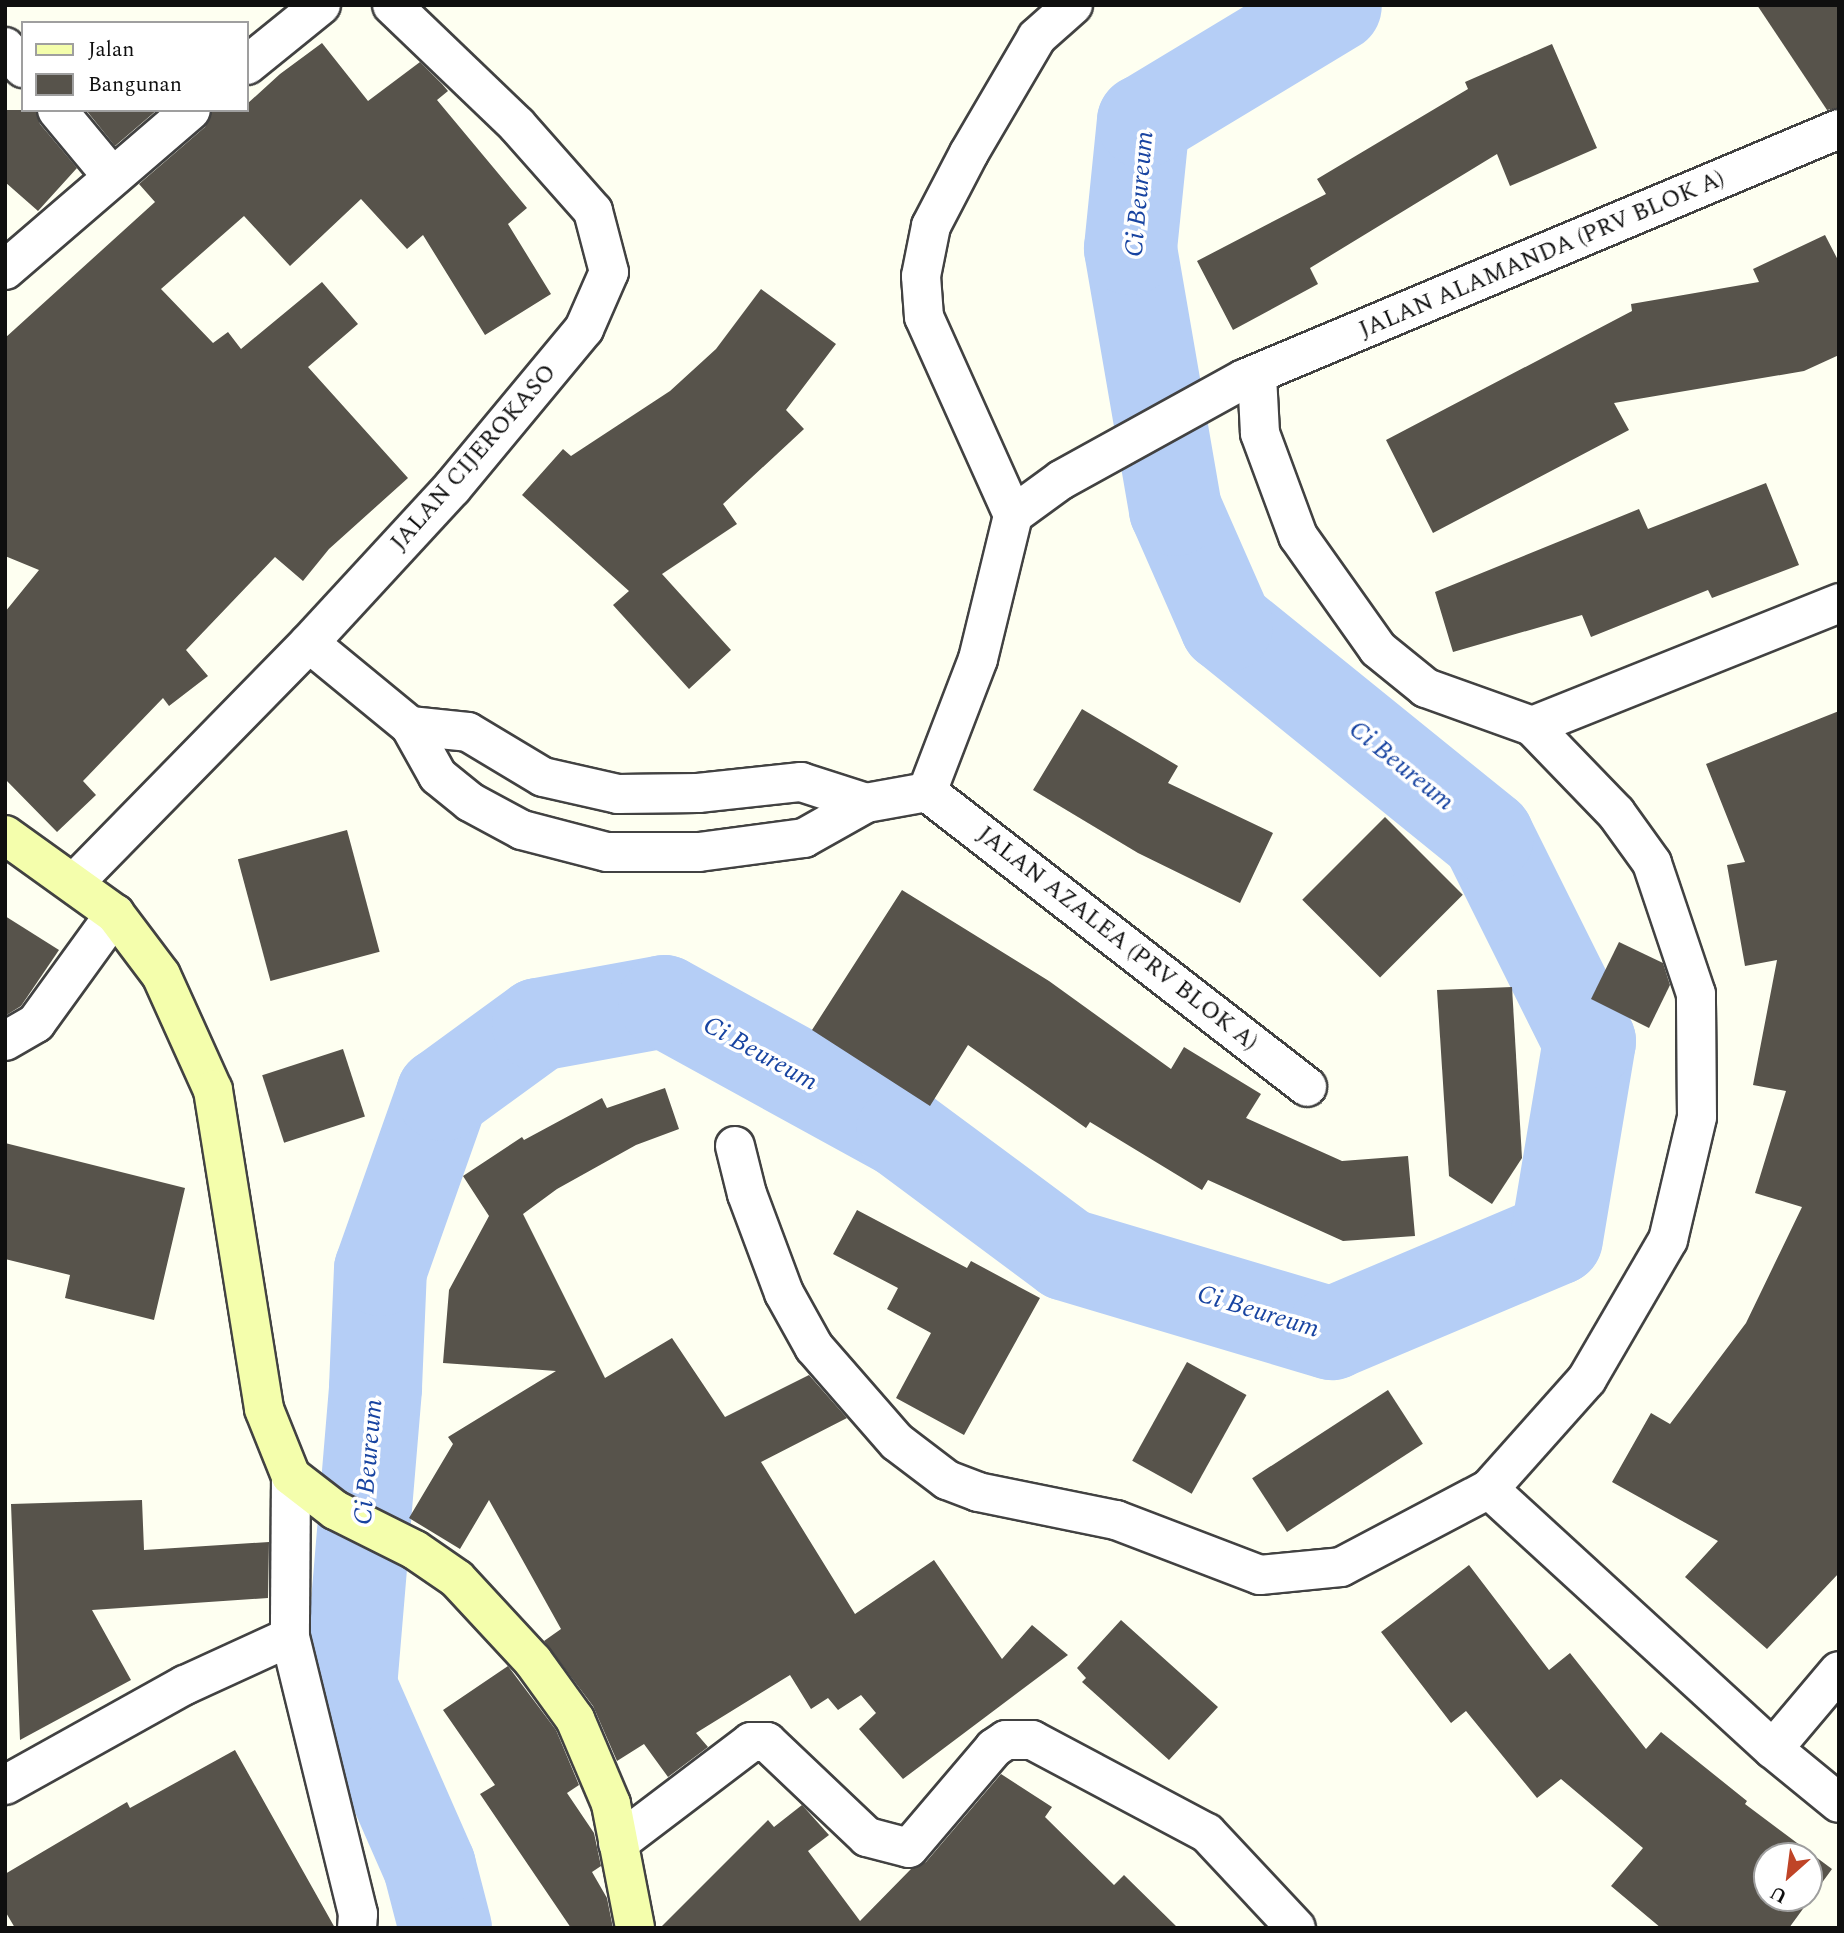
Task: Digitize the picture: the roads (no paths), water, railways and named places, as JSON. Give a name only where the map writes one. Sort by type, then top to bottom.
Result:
[{"type":"main road","points":[[5,835],[75,882],[115,914],[161,975],[213,1090],[264,1409],[291,1476],[335,1510],[415,1550],[457,1579],[490,1610],[575,1719],[611,1804],[635,1928]]},
{"type":"street","points":[[248,64],[321,5]]},
{"type":"street","name":"JALAN CIJEROKASO","points":[[75,882],[309,643],[541,384],[584,329],[610,272],[593,211],[517,125],[392,5]]},
{"type":"street","points":[[309,643],[410,726],[439,776],[470,802],[522,830],[607,852],[699,852],[804,838],[866,803],[927,792],[978,659],[1013,515],[924,317],[921,276],[931,226],[969,153],[1037,37],[1073,5]]},
{"type":"street","points":[[5,47],[21,66]]},
{"type":"street","points":[[59,112],[111,175]]},
{"type":"street","points":[[5,270],[111,175],[189,112]]},
{"type":"street","name":"JALAN ALAMANDA (PRV BLOK A)","points":[[1013,515],[1061,480],[1250,377],[1839,129]]},
{"type":"street","points":[[735,1146],[747,1194],[784,1293],[814,1347],[897,1442],[947,1480],[978,1492],[1116,1520],[1260,1575],[1341,1567],[1489,1489],[1587,1379],[1668,1240],[1697,1117],[1696,994],[1652,863],[1616,813],[1532,726],[1426,688],[1378,649],[1298,536],[1260,433],[1250,377]]},
{"type":"street","points":[[1532,726],[1839,603]]},
{"type":"street","points":[[410,726],[468,732],[543,777],[618,794],[698,793],[801,782],[866,803]]},
{"type":"street","name":"JALAN AZALEA (PRV BLOK A)","points":[[927,792],[1307,1087]]},
{"type":"street","points":[[5,1041],[36,1023],[115,914]]},
{"type":"street","points":[[291,1476],[290,1637],[358,1914],[357,1928]]},
{"type":"street","points":[[1489,1489],[1773,1749],[1839,1802]]},
{"type":"street","points":[[5,1786],[185,1685],[290,1637]]},
{"type":"street","points":[[1773,1749],[1839,1671]]},
{"type":"street","points":[[618,1843],[751,1742],[767,1742],[867,1837],[909,1848],[994,1748],[1006,1740],[1031,1740],[1207,1833],[1296,1928]]},
{"type":"waterway","name":"Ci Beureum","points":[[445,1928],[429,1866],[350,1686],[375,1387],[380,1269],[442,1094],[538,1024],[664,1001],[902,1132],[1066,1254],[1331,1333],[1556,1238],[1589,1041],[1487,836],[1226,625],[1175,509],[1130,248],[1143,121],[1335,5]]}]
